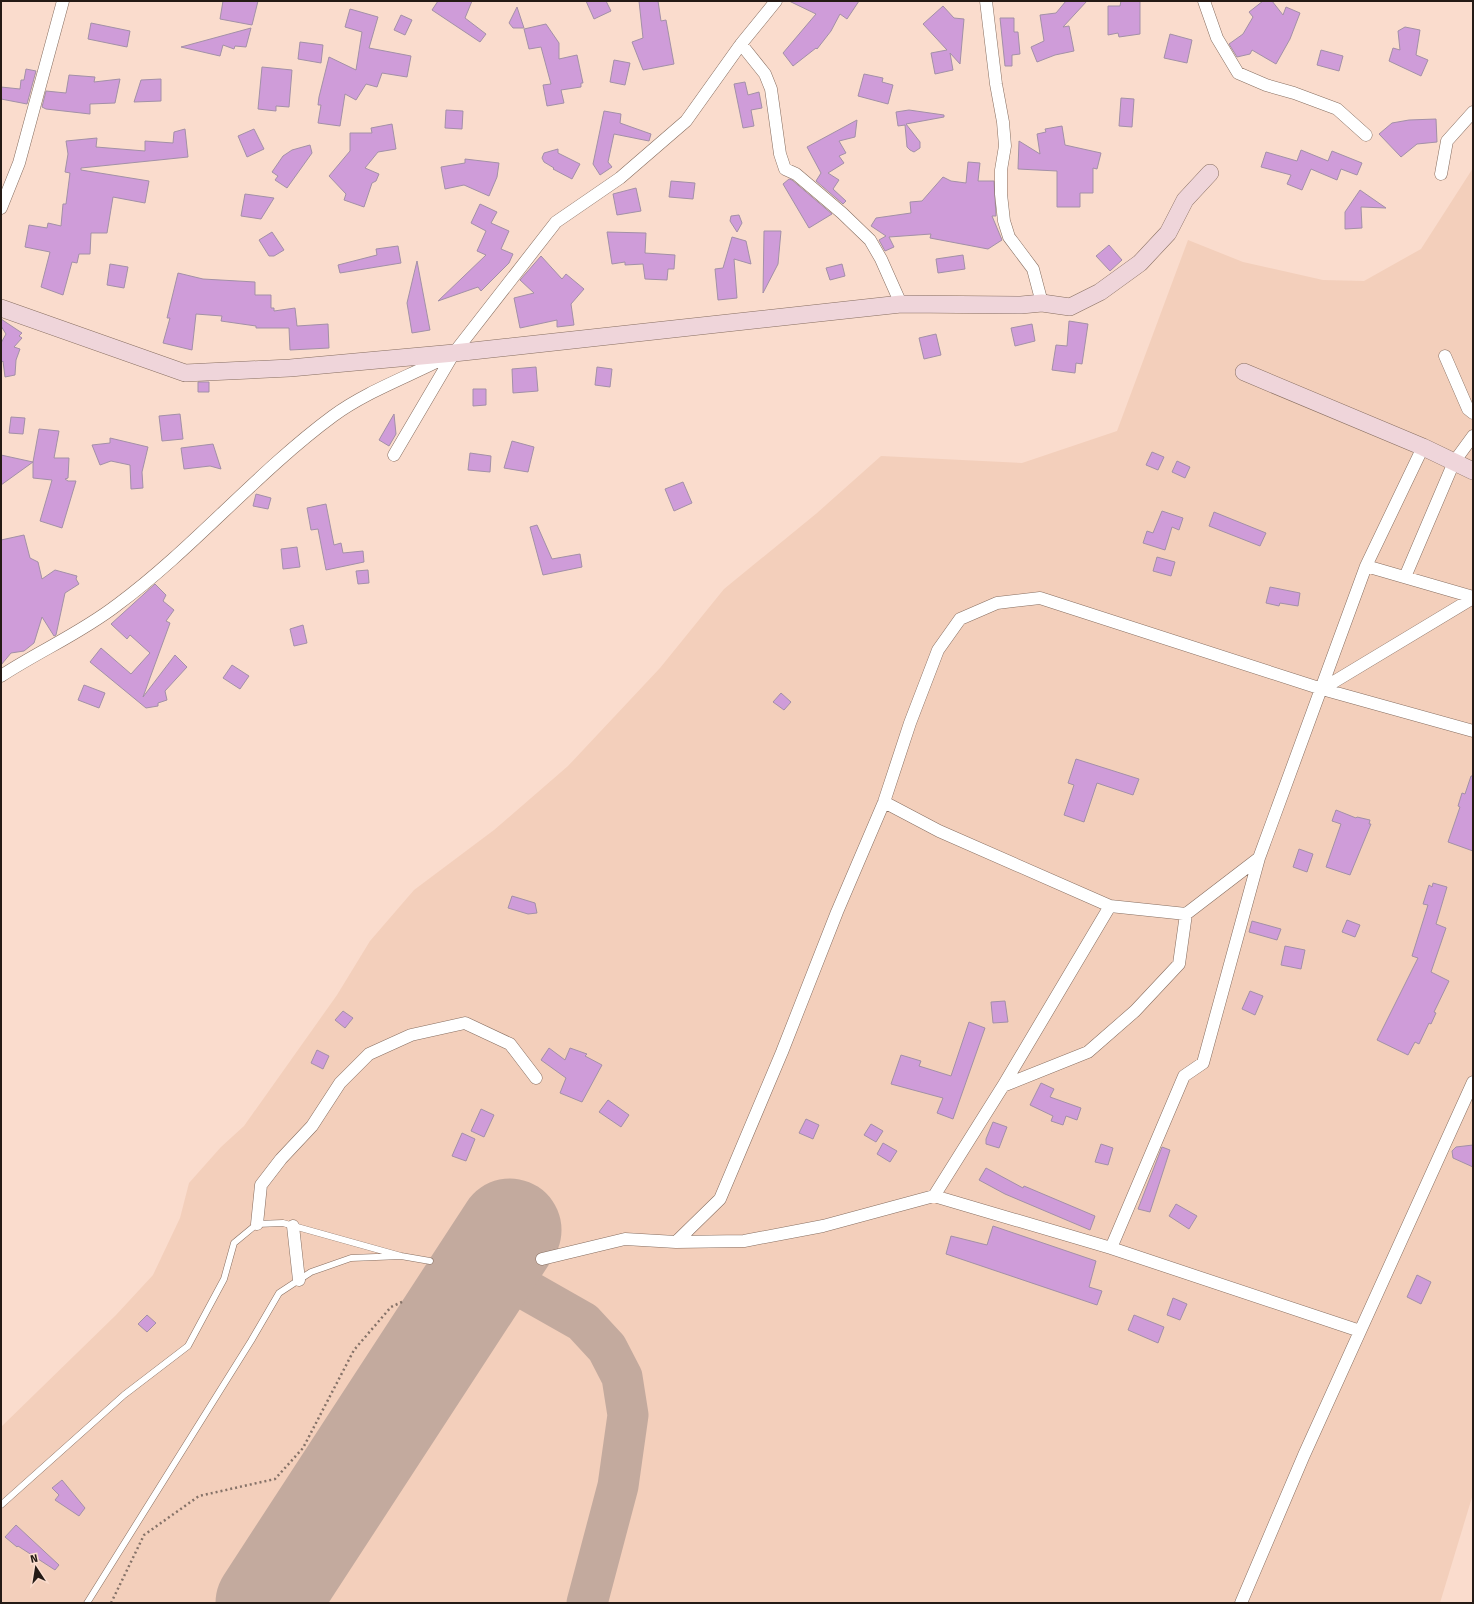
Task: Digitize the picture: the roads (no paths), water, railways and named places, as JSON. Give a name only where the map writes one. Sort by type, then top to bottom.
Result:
[{"type":"street","points":[[1,208],[19,163],[63,1]]},
{"type":"street","points":[[394,455],[454,353],[556,222],[620,178],[686,121],[742,44],[776,1]]},
{"type":"street","points":[[986,1],[1005,146],[1001,170],[1001,194],[1004,221],[1009,237],[1034,269],[1042,303]]},
{"type":"street","points":[[1204,1],[1217,38],[1238,73],[1266,85],[1294,93],[1336,109],[1366,135]]},
{"type":"street","points":[[742,44],[765,74],[771,89],[780,154],[785,169],[796,174],[842,213],[870,240],[882,259],[901,304]]},
{"type":"street","points":[[1441,174],[1447,141],[1473,112]]},
{"type":"street","points":[[1,308],[184,373],[290,368],[454,353],[901,304],[1021,305],[1042,303],[1070,307],[1100,292],[1140,262],[1168,233],[1185,200],[1210,173]]},
{"type":"street","points":[[1,676],[75,634],[117,606],[300,443],[334,415],[369,394],[454,353]]},
{"type":"street","points":[[1445,356],[1468,409],[1473,413]]},
{"type":"street","points":[[1244,372],[1424,447],[1473,471]]},
{"type":"street","points":[[1404,577],[1454,462],[1473,436]]},
{"type":"street","points":[[1111,1248],[1184,1076],[1203,1063],[1260,858],[1366,566],[1424,447]]},
{"type":"street","points":[[1366,566],[1473,597]]},
{"type":"street","points":[[1322,689],[1473,597]]},
{"type":"street","points":[[676,1242],[720,1199],[782,1052],[837,912],[884,802],[910,723],[938,650],[960,619],[997,603],[1040,598],[1322,689],[1473,731]]},
{"type":"street","points":[[884,802],[939,831],[1110,906],[1186,914],[1260,858]]},
{"type":"street","points":[[934,1196],[1003,1086],[1110,906]]},
{"type":"street","points":[[1003,1086],[1088,1052],[1135,1011],[1180,964],[1186,914]]},
{"type":"street","points":[[257,1224],[261,1185],[281,1159],[312,1126],[340,1083],[370,1054],[412,1035],[465,1023],[510,1044],[536,1078]]},
{"type":"street","points":[[1241,1603],[1304,1455],[1473,1082]]},
{"type":"street","points":[[542,1259],[625,1239],[676,1242],[744,1241],[823,1226],[934,1196],[1111,1248],[1360,1331]]},
{"type":"street","points":[[294,1226],[300,1280]]},
{"type":"lane","points":[[1,1505],[124,1395],[188,1346],[224,1279],[234,1243],[257,1224],[283,1223],[401,1256],[430,1261]]},
{"type":"lane","points":[[87,1603],[247,1348],[279,1293],[311,1272],[351,1258],[401,1256]]}]
